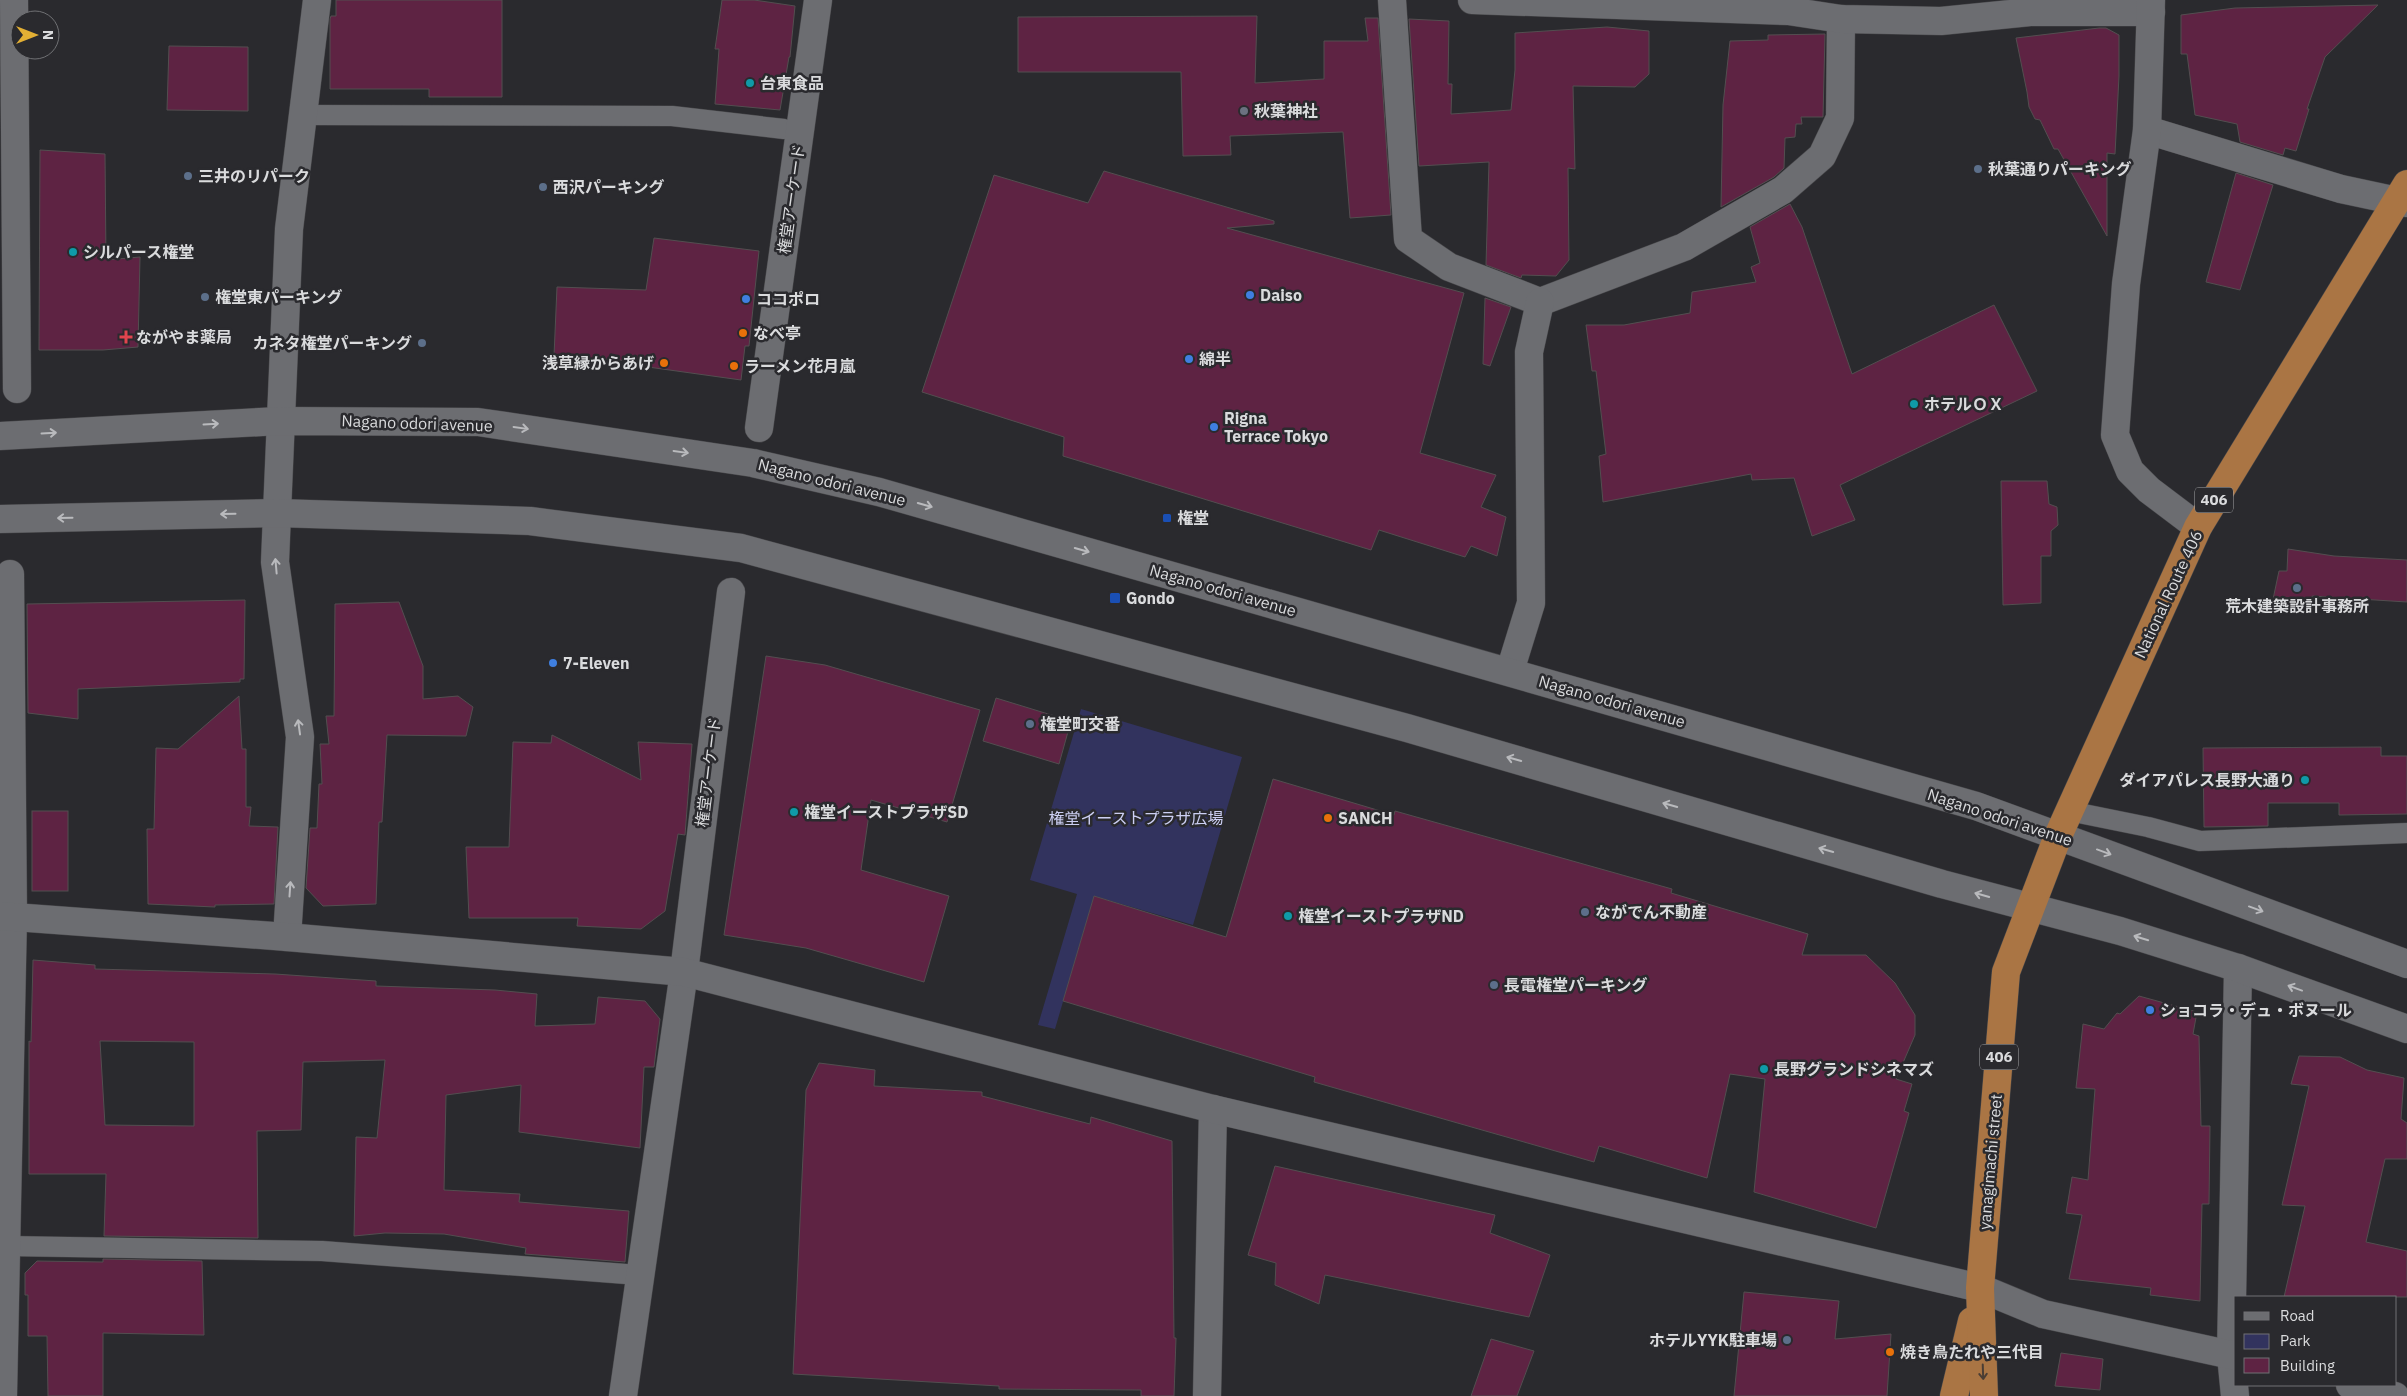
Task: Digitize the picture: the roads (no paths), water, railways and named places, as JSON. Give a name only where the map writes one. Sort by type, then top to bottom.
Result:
[{"type":"highway","name":"National Route 406","points":[[2058,836],[2198,527],[2404,196]]},
{"type":"highway","name":"yanagimachi street","points":[[1984,1396],[1980,1288],[2006,972],[2058,836]]},
{"type":"highway","name":"yanagimachi street","points":[[1954,1396],[1980,1288]]},
{"type":"street","points":[[14,0],[17,389]]},
{"type":"street","points":[[287,937],[300,737],[275,562],[276,513],[289,229],[317,0]]},
{"type":"street","name":"権堂アーケード","points":[[760,428],[792,130],[818,0]]},
{"type":"street","points":[[1392,0],[1408,239],[1448,267],[1540,302],[1684,247],[1783,190],[1822,156],[1840,118],[1841,19]]},
{"type":"street","points":[[1472,0],[1788,11],[1841,19],[1941,21],[2001,8],[2030,12],[2151,6],[2147,130],[2126,284],[2115,435],[2130,471],[2149,490],[2198,527]]},
{"type":"street","points":[[2147,130],[2341,189],[2404,196]]},
{"type":"street","points":[[1510,671],[1531,603],[1529,352],[1540,302]]},
{"type":"street","name":"Nagano odori avenue","points":[[0,436],[280,420],[478,422],[753,463],[879,492],[1510,671],[1976,806],[2407,964]]},
{"type":"street","points":[[0,519],[276,513],[530,522],[741,548],[1407,728],[2029,908],[2120,931],[2238,968],[2407,1029]]},
{"type":"street","points":[[2,1380],[6,1246],[10,574]]},
{"type":"street","name":"権堂アーケード","points":[[623,1396],[684,972],[730,604]]},
{"type":"street","points":[[7,916],[287,937],[684,972],[1213,1109],[1980,1288],[2043,1314],[2234,1356]]},
{"type":"street","points":[[2235,1296],[2238,968]]},
{"type":"street","points":[[1207,1396],[1213,1109]]},
{"type":"street","points":[[2354,1386],[2395,1396]]},
{"type":"lane","points":[[304,115],[672,116],[792,130]]},
{"type":"lane","points":[[2069,811],[2148,826],[2200,841],[2407,833]]},
{"type":"lane","points":[[6,1246],[322,1252],[639,1275]]},
{"type":"place","name":"台東食品","points":[[750,83]]},
{"type":"place","name":"秋葉神社","points":[[1244,111]]},
{"type":"place","name":"秋葉通りパーキング","points":[[1978,169]]},
{"type":"place","name":"三井のリパーク","points":[[188,176]]},
{"type":"place","name":"西沢パーキング","points":[[543,187]]},
{"type":"place","name":"シルパース権堂","points":[[73,252]]},
{"type":"place","name":"Daiso","points":[[1250,295]]},
{"type":"place","name":"権堂東パーキング","points":[[205,297]]},
{"type":"place","name":"ココポロ","points":[[746,299]]},
{"type":"place","name":"なべ亭","points":[[743,333]]},
{"type":"place","name":"ながやま薬局","points":[[126,337]]},
{"type":"place","name":"カネタ権堂パーキング","points":[[422,343]]},
{"type":"place","name":"綿半","points":[[1189,359]]},
{"type":"place","name":"浅草縁からあげ","points":[[664,363]]},
{"type":"place","name":"ラーメン花月嵐","points":[[734,366]]},
{"type":"place","name":"ホテルＯＸ","points":[[1914,404]]},
{"type":"place","name":"Rigna Terrace Tokyo","points":[[1214,427]]},
{"type":"place","name":"権堂","points":[[1167,518]]},
{"type":"place","name":"荒木建築設計事務所","points":[[2297,588]]},
{"type":"place","name":"Gondo","points":[[1115,598]]},
{"type":"place","name":"7-Eleven","points":[[553,663]]},
{"type":"place","name":"権堂町交番","points":[[1030,724]]},
{"type":"place","name":"ダイアパレス長野大通り","points":[[2305,780]]},
{"type":"place","name":"権堂イーストプラザSD","points":[[794,812]]},
{"type":"place","name":"SANCH","points":[[1328,818]]},
{"type":"place","name":"ながでん不動産","points":[[1585,912]]},
{"type":"place","name":"権堂イーストプラザND","points":[[1288,916]]},
{"type":"place","name":"長電権堂パーキング","points":[[1494,985]]},
{"type":"place","name":"ショコラ・デュ・ボヌール","points":[[2150,1010]]},
{"type":"place","name":"長野グランドシネマズ","points":[[1764,1069]]},
{"type":"place","name":"ホテルYYK駐車場","points":[[1787,1340]]},
{"type":"place","name":"焼き鳥たれや三代目","points":[[1890,1352]]},
{"type":"park label","name":"権堂イーストプラザ広場","points":[[1136,818]]}]
